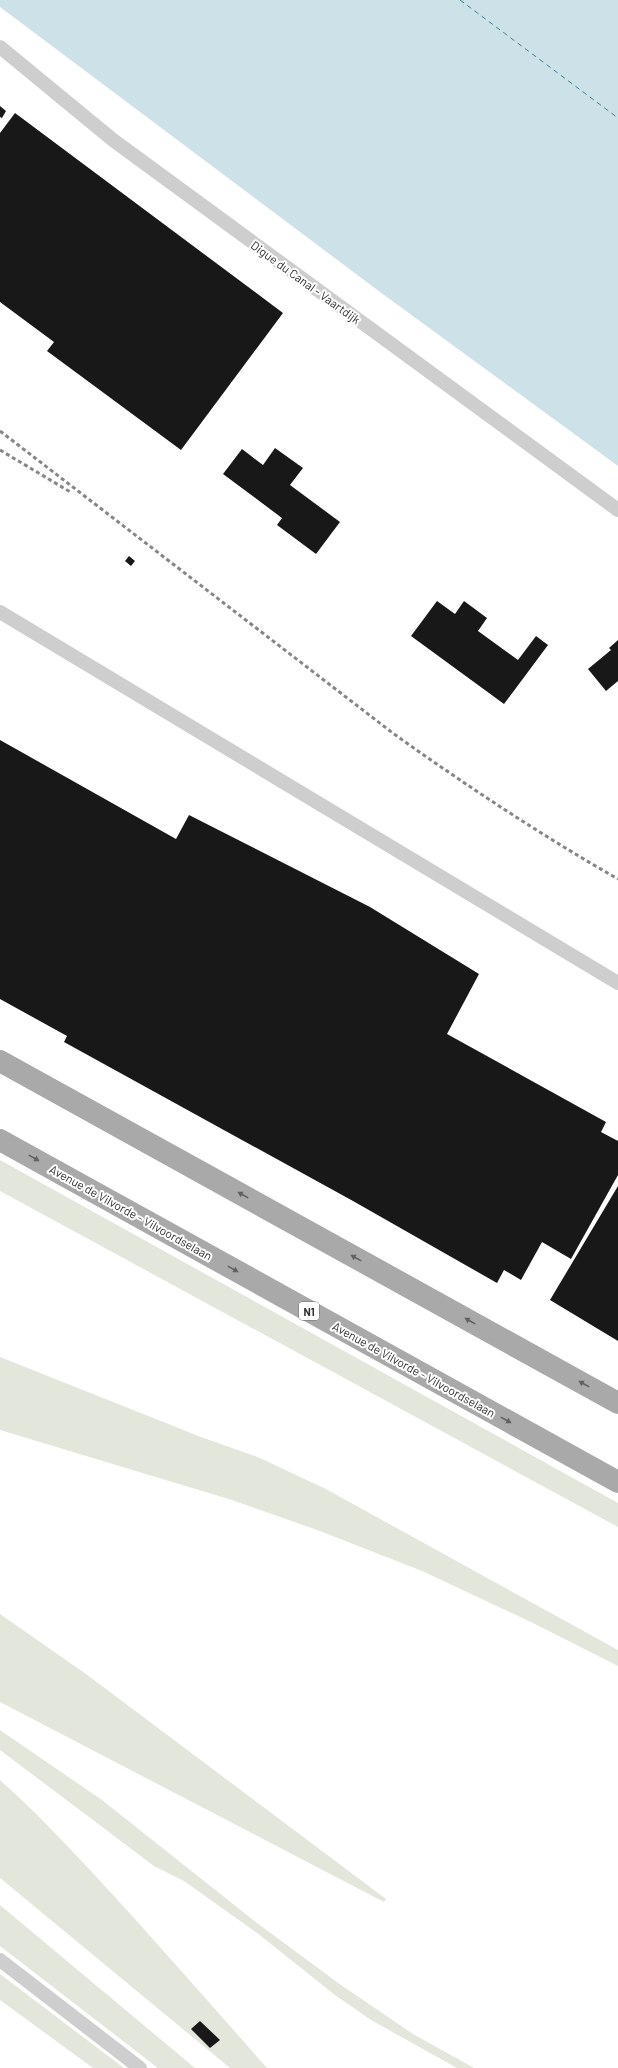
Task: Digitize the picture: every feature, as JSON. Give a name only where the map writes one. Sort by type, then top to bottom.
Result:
[{"type":"main road","points":[[0,1061],[618,1403]]},
{"type":"main road","name":"Avenue de Vilvorde - Vilvoordselaan","points":[[0,1140],[618,1482]]},
{"type":"lane","name":"Digue du Canal - Vaartdijk","points":[[0,47],[113,140],[618,510]]},
{"type":"lane","points":[[0,612],[618,984]]},
{"type":"lane","points":[[0,1960],[140,2068]]},
{"type":"shaded area","points":[[0,1160],[618,1503],[618,1527],[0,1191]]},
{"type":"shaded area","points":[[0,1357],[201,1437],[260,1458],[324,1488],[618,1650],[618,1666],[531,1622],[422,1571],[320,1531],[232,1500],[0,1430]]},
{"type":"shaded area","points":[[0,1614],[86,1674],[386,1899],[384,1902],[0,1702]]},
{"type":"shaded area","points":[[0,1730],[102,1800],[257,1923],[341,1985],[413,2034],[474,2068],[457,2068],[371,2020],[335,1995],[257,1933],[184,1881],[154,1866],[0,1750]]},
{"type":"shaded area","points":[[0,1780],[86,1865],[152,1937],[267,2068],[230,2068],[0,1878]]},
{"type":"shaded area","points":[[0,1905],[195,2068],[158,2068],[0,1946]]},
{"type":"shaded area","points":[[0,1974],[124,2068],[93,2068],[0,2000]]},
{"type":"water","points":[[0,0],[618,0],[618,466],[380,292],[0,7]]},
{"type":"building","points":[[0,106],[6,111],[2,118],[0,117]]},
{"type":"building","points":[[15,113],[283,313],[181,450],[47,351],[54,342],[0,302],[0,133]]},
{"type":"building","points":[[275,448],[303,468],[290,485],[340,522],[316,554],[277,525],[282,518],[223,474],[242,449],[263,465]]},
{"type":"building","points":[[129,556],[135,561],[131,566],[125,561]]},
{"type":"building","points":[[437,601],[455,614],[464,601],[487,618],[478,631],[518,660],[536,636],[548,645],[504,704],[411,636]]},
{"type":"building","points":[[618,640],[618,681],[606,691],[588,669],[611,650],[609,648]]},
{"type":"building","points":[[0,740],[176,839],[189,815],[370,907],[479,974],[447,1034],[606,1122],[601,1132],[618,1141],[618,1175],[571,1259],[542,1242],[521,1280],[504,1270],[497,1283],[353,1201],[64,1042],[67,1036],[0,999]]},
{"type":"building","points":[[618,1186],[618,1341],[550,1300]]},
{"type":"building","points":[[200,2021],[220,2040],[210,2048],[191,2029]]},
{"type":"ferry route","points":[[460,0],[618,118]]},
{"type":"railway","points":[[0,431],[394,734],[504,810],[618,879]]},
{"type":"railway","points":[[0,450],[72,493]]}]
